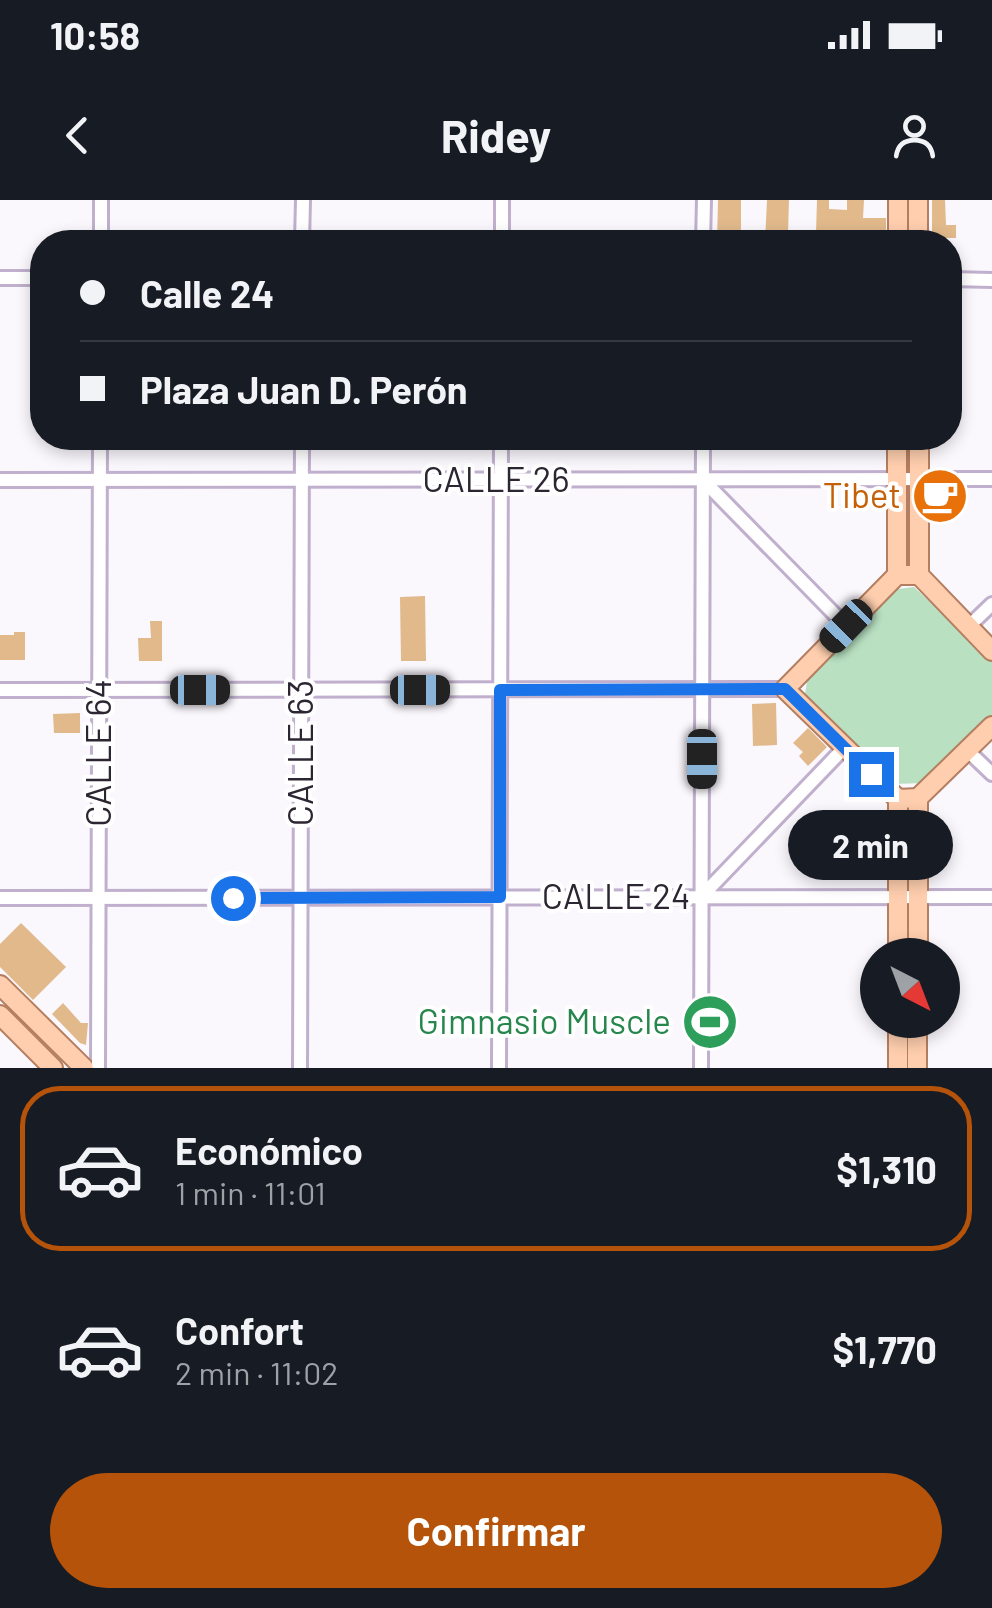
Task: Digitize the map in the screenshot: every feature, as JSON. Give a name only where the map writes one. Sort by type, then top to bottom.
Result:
[{"type":"main road","points":[[898,200],[898,230]]},
{"type":"main road","points":[[918,200],[918,230]]},
{"type":"main road","points":[[897,450],[896,575],[785,689],[898,800],[915,938]]},
{"type":"main road","points":[[919,450],[919,575],[992,651]]},
{"type":"main road","points":[[896,575],[919,575]]},
{"type":"main road","points":[[898,800],[918,798],[992,726]]},
{"type":"main road","points":[[901,938],[918,798]]},
{"type":"main road","points":[[0,985],[84,1068]]},
{"type":"main road","points":[[0,1015],[53,1068]]},
{"type":"main road","points":[[898,1038],[898,1068]]},
{"type":"main road","points":[[917,1038],[917,1068]]},
{"type":"street","points":[[101,200],[101,230]]},
{"type":"street","points":[[302,230],[303,200]]},
{"type":"street","points":[[502,200],[502,230]]},
{"type":"street","points":[[704,200],[704,230]]},
{"type":"street","points":[[0,278],[30,278]]},
{"type":"street","points":[[962,280],[992,280]]},
{"type":"street","name":"CALLE 64","points":[[98,1068],[100,450]]},
{"type":"street","name":"CALLE 63","points":[[300,1068],[302,450]]},
{"type":"street","points":[[499,1068],[501,450]]},
{"type":"street","points":[[701,1068],[703,450]]},
{"type":"street","name":"CALLE 26","points":[[0,480],[992,480]]},
{"type":"street","points":[[703,480],[846,626]]},
{"type":"street","points":[[968,627],[992,604]]},
{"type":"street","points":[[0,690],[785,689]]},
{"type":"street","points":[[701,897],[845,747]]},
{"type":"street","points":[[967,750],[992,774]]},
{"type":"street","name":"CALLE 24","points":[[0,898],[992,897]]},
{"type":"green space","points":[[914,587],[992,660],[992,718],[924,783],[893,784],[804,700],[808,676],[890,590]]},
{"type":"building","points":[[718,200],[741,200],[741,230],[717,230]]},
{"type":"building","points":[[767,200],[789,200],[788,230],[766,230]]},
{"type":"building","points":[[817,200],[829,200],[829,209],[847,210],[847,200],[864,200],[863,218],[886,218],[886,230],[816,230]]},
{"type":"building","points":[[932,200],[945,200],[946,225],[956,225],[956,230],[932,230]]},
{"type":"building","points":[[425,596],[426,661],[401,661],[400,597]]},
{"type":"building","points":[[150,621],[162,621],[162,661],[139,661],[138,638],[151,638]]},
{"type":"building","points":[[25,632],[25,660],[0,660],[0,635]]},
{"type":"building","points":[[776,703],[777,745],[753,746],[752,704]]},
{"type":"building","points":[[80,713],[80,733],[54,733],[53,714]]},
{"type":"building","points":[[808,728],[827,747],[808,766],[799,756],[803,752],[793,743]]},
{"type":"building","points":[[21,923],[66,967],[33,1000],[0,967],[0,944]]},
{"type":"building","points":[[63,1003],[81,1023],[88,1023],[86,1045],[52,1014]]},
{"type":"place","name":"Tibet","points":[[940,496]]},
{"type":"place","name":"Gimnasio Muscle","points":[[710,1022]]},
{"type":"route","points":[[233,898],[500,897],[500,690],[785,689],[871,774]]}]
